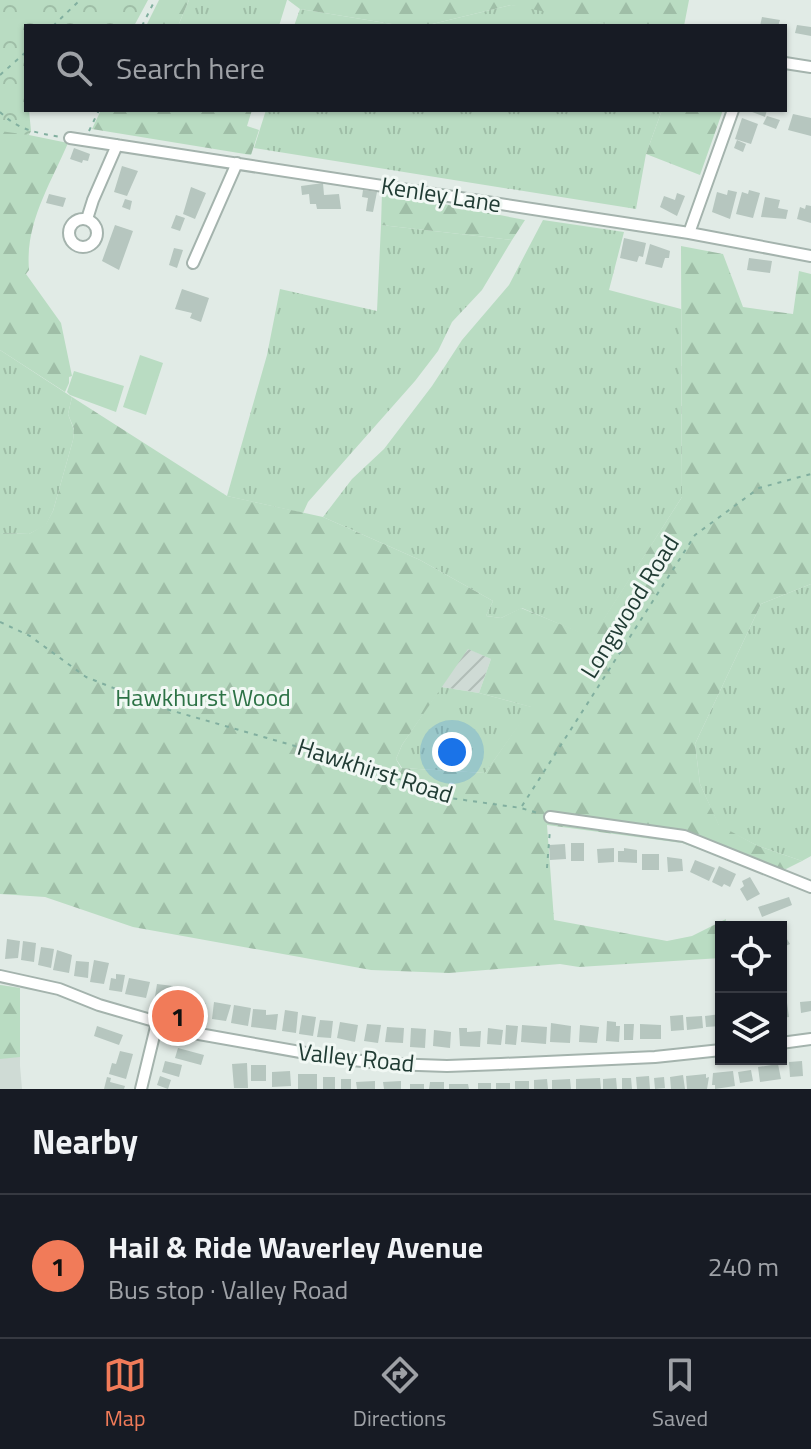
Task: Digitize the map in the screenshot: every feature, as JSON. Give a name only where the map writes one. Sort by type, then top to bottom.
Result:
[{"type":"street","points":[[787,63],[811,67]]},
{"type":"street","points":[[689,233],[732,112]]},
{"type":"street","name":"Kenley Lane","points":[[70,138],[689,233],[811,256]]},
{"type":"street","points":[[87,219],[117,145]]},
{"type":"street","points":[[193,263],[237,163]]},
{"type":"street","points":[[550,817],[684,836],[811,887]]},
{"type":"street","name":"Valley Road","points":[[0,976],[59,989],[157,1023],[248,1044],[390,1064],[488,1065],[655,1057],[715,1051]]},
{"type":"street","points":[[141,1089],[157,1023]]},
{"type":"street","points":[[787,1042],[811,1039]]},
{"type":"path","points":[[55,24],[80,0]]},
{"type":"path","points":[[143,24],[155,0]]},
{"type":"path","points":[[0,75],[24,54]]},
{"type":"path","points":[[0,112],[9,121],[30,132],[70,138]]},
{"type":"path","points":[[84,139],[98,112]]},
{"type":"path","name":"Longwood Road","points":[[521,808],[695,535],[759,488],[811,474]]},
{"type":"path","name":"Hawkhirst Road","points":[[0,622],[30,636],[86,677],[166,709],[375,769],[443,797],[521,808],[550,817]]},
{"type":"path","points":[[547,868],[549,833]]},
{"type":"shaded area","points":[[467,648],[491,659],[479,693],[441,687]]},
{"type":"shaded area","points":[[0,985],[20,988],[22,1089],[0,1089]]},
{"type":"green space","points":[[0,0],[148,0],[135,24],[24,24],[24,112],[29,112],[31,131],[29,135],[0,131]]},
{"type":"green space","points":[[159,0],[189,0],[179,24],[147,24]]},
{"type":"green space","points":[[189,0],[287,0],[280,24],[179,24]]},
{"type":"green space","points":[[288,0],[689,0],[684,24],[606,24],[511,5],[432,24],[392,24],[300,9]]},
{"type":"green space","points":[[511,5],[607,24],[432,24]]},
{"type":"green space","points":[[300,9],[392,24],[295,24]]},
{"type":"green space","points":[[100,112],[251,112],[247,126],[259,130],[251,155],[92,129]]},
{"type":"green space","points":[[265,112],[661,112],[646,154],[636,209],[254,148]]},
{"type":"green space","points":[[661,112],[722,112],[700,175],[646,154]]},
{"type":"green space","points":[[0,116],[29,135],[68,143],[35,220],[26,274],[61,323],[72,376],[65,392],[0,350]]},
{"type":"green space","points":[[382,192],[525,220],[512,240],[381,225]]},
{"type":"green space","points":[[543,220],[624,232],[609,290],[681,309],[682,497],[592,638],[522,608],[501,618],[486,616],[493,601],[420,560],[323,517],[352,479],[384,449],[462,340],[509,285]]},
{"type":"green space","points":[[381,225],[512,240],[482,290],[452,322],[438,351],[308,502],[303,513],[227,496],[267,355],[280,289],[377,311]]},
{"type":"green space","name":"Hawkhurst Wood","points":[[681,246],[723,254],[743,307],[793,314],[799,271],[811,274],[811,584],[761,604],[695,744],[700,784],[719,825],[758,846],[802,861],[772,876],[682,843],[547,825],[554,920],[667,941],[692,936],[715,924],[715,958],[579,967],[560,964],[449,973],[371,970],[133,927],[45,897],[0,894],[0,533],[29,534],[46,524],[53,511],[73,440],[74,429],[68,414],[72,397],[227,496],[323,517],[420,560],[493,601],[486,616],[501,618],[521,608],[592,637],[682,497]],"holes":[[[468,649],[491,659],[479,693],[531,707],[485,773],[401,768],[396,759],[402,745]]]},
{"type":"green space","points":[[0,350],[72,397],[68,414],[74,430],[73,440],[53,511],[46,525],[29,534],[0,533]]},
{"type":"green space","points":[[140,355],[163,363],[146,415],[123,407]]},
{"type":"green space","points":[[74,371],[124,386],[116,412],[70,395],[67,392]]},
{"type":"green space","points":[[811,584],[811,856],[802,861],[758,846],[719,826],[700,784],[695,744],[761,604]]},
{"type":"green space","points":[[441,687],[532,707],[485,773],[402,768],[396,759]]},
{"type":"green space","points":[[0,985],[20,988],[20,1057],[0,1059]]},
{"type":"building","points":[[762,17],[780,20],[779,24],[760,24]]},
{"type":"building","points":[[797,25],[811,27],[811,36],[795,33]]},
{"type":"building","points":[[793,114],[811,118],[811,136],[788,130]]},
{"type":"building","points":[[767,116],[780,120],[776,129],[763,124]]},
{"type":"building","points":[[742,118],[758,124],[751,144],[735,139]]},
{"type":"building","points":[[737,140],[746,144],[743,152],[734,148]]},
{"type":"building","points":[[74,148],[90,154],[88,161],[83,160],[82,163],[70,159]]},
{"type":"building","points":[[122,166],[138,171],[127,196],[114,192]]},
{"type":"building","points":[[323,183],[324,195],[339,194],[341,209],[317,209],[316,204],[310,204],[309,194],[302,195],[301,186]]},
{"type":"building","points":[[191,187],[206,193],[195,219],[183,214]]},
{"type":"building","points":[[363,190],[377,192],[373,212],[366,211],[368,198],[362,197]]},
{"type":"building","points":[[728,190],[737,192],[730,219],[712,212],[717,192],[727,195]]},
{"type":"building","points":[[749,190],[760,193],[753,218],[736,214],[742,192],[748,194]]},
{"type":"building","points":[[677,193],[685,196],[677,216],[660,207],[664,196],[675,200]]},
{"type":"building","points":[[49,194],[66,198],[63,207],[46,203]]},
{"type":"building","points":[[765,197],[780,200],[778,208],[788,210],[786,219],[761,217]]},
{"type":"building","points":[[125,199],[132,201],[130,210],[122,207]]},
{"type":"building","points":[[806,205],[811,206],[811,223],[797,219],[800,207],[805,209]]},
{"type":"building","points":[[176,215],[185,218],[180,231],[171,228]]},
{"type":"building","points":[[115,225],[133,231],[119,270],[102,261]]},
{"type":"building","points":[[624,238],[646,243],[643,257],[639,256],[637,262],[620,258]]},
{"type":"building","points":[[650,244],[670,251],[662,268],[645,264]]},
{"type":"building","points":[[174,248],[183,250],[177,268],[169,265]]},
{"type":"building","points":[[749,258],[772,261],[770,273],[747,270]]},
{"type":"building","points":[[182,289],[209,298],[201,322],[190,318],[192,313],[175,309]]},
{"type":"building","points":[[571,843],[584,843],[584,861],[571,861]]},
{"type":"building","points":[[565,844],[566,859],[550,860],[549,845]]},
{"type":"building","points":[[614,848],[614,862],[598,863],[597,849]]},
{"type":"building","points":[[624,848],[637,850],[637,863],[618,862],[618,851],[624,851]]},
{"type":"building","points":[[642,854],[659,854],[659,870],[642,870]]},
{"type":"building","points":[[667,857],[682,859],[683,871],[668,872]]},
{"type":"building","points":[[695,860],[715,868],[709,881],[690,872]]},
{"type":"building","points":[[719,866],[736,874],[730,887],[712,882]]},
{"type":"building","points":[[750,877],[760,894],[747,901],[740,889],[744,886],[742,881]]},
{"type":"building","points":[[789,897],[792,905],[762,917],[758,907]]},
{"type":"building","points":[[7,939],[20,941],[18,958],[5,959]]},
{"type":"building","points":[[23,941],[36,943],[34,962],[21,960]]},
{"type":"building","points":[[41,947],[54,949],[51,968],[38,965]]},
{"type":"building","points":[[57,950],[72,955],[69,973],[53,970]]},
{"type":"building","points":[[94,960],[109,963],[104,984],[90,982]]},
{"type":"building","points":[[76,961],[89,962],[88,978],[74,976]]},
{"type":"building","points":[[116,974],[125,975],[122,992],[109,990],[111,978],[116,979]]},
{"type":"building","points":[[129,978],[150,982],[146,998],[125,994]]},
{"type":"building","points":[[157,984],[173,986],[170,1005],[154,1003]]},
{"type":"building","points":[[177,989],[191,992],[187,1010],[174,1008]]},
{"type":"building","points":[[196,1000],[206,1003],[203,1016],[192,1013]]},
{"type":"building","points":[[811,1001],[811,1011],[801,1013],[800,1002]]},
{"type":"building","points":[[214,1002],[231,1005],[226,1021],[212,1019]]},
{"type":"building","points":[[234,1005],[251,1008],[248,1026],[231,1023]]},
{"type":"building","points":[[253,1009],[266,1010],[266,1015],[278,1014],[276,1030],[251,1027]]},
{"type":"building","points":[[285,1010],[298,1012],[296,1033],[282,1031]]},
{"type":"building","points":[[302,1015],[316,1017],[313,1036],[299,1034]]},
{"type":"building","points":[[683,1015],[684,1030],[671,1031],[670,1016]]},
{"type":"building","points":[[715,1015],[715,1026],[706,1027],[705,1016]]},
{"type":"building","points":[[702,1016],[703,1028],[687,1030],[686,1017]]},
{"type":"building","points":[[320,1020],[333,1021],[331,1038],[317,1037]]},
{"type":"building","points":[[607,1021],[620,1026],[619,1042],[606,1041]]},
{"type":"building","points":[[340,1022],[358,1025],[355,1042],[337,1038]]},
{"type":"building","points":[[551,1023],[571,1026],[570,1043],[550,1042]]},
{"type":"building","points":[[367,1024],[381,1025],[378,1043],[364,1041]]},
{"type":"building","points":[[624,1024],[634,1024],[633,1040],[624,1040]]},
{"type":"building","points":[[640,1024],[661,1025],[661,1039],[640,1039]]},
{"type":"building","points":[[506,1025],[518,1026],[516,1045],[505,1044]]},
{"type":"building","points":[[522,1025],[547,1027],[546,1044],[521,1042]]},
{"type":"building","points":[[580,1025],[599,1027],[597,1043],[579,1042]]},
{"type":"building","points":[[97,1026],[123,1035],[119,1045],[94,1036]]},
{"type":"building","points":[[387,1027],[404,1028],[403,1043],[385,1042]]},
{"type":"building","points":[[411,1028],[426,1029],[425,1048],[410,1047]]},
{"type":"building","points":[[459,1028],[467,1028],[467,1032],[481,1031],[480,1047],[460,1046]]},
{"type":"building","points":[[488,1028],[503,1030],[501,1045],[487,1044]]},
{"type":"building","points":[[434,1030],[451,1032],[450,1048],[433,1046]]},
{"type":"building","points":[[178,1048],[204,1055],[201,1065],[175,1058]]},
{"type":"building","points":[[120,1051],[133,1054],[126,1079],[109,1074]]},
{"type":"building","points":[[165,1061],[182,1065],[179,1077],[162,1072]]},
{"type":"building","points":[[802,1061],[803,1076],[790,1077],[789,1062]]},
{"type":"building","points":[[247,1063],[248,1088],[234,1088],[232,1064]]},
{"type":"building","points":[[251,1065],[266,1065],[266,1081],[251,1081]]},
{"type":"building","points":[[778,1065],[781,1079],[760,1082],[758,1067]]},
{"type":"building","points":[[751,1070],[753,1081],[740,1083],[738,1072]]},
{"type":"building","points":[[290,1071],[291,1086],[272,1087],[272,1072]]},
{"type":"building","points":[[733,1071],[735,1086],[715,1089],[712,1085],[713,1073]]},
{"type":"building","points":[[298,1074],[317,1074],[317,1089],[298,1089]]},
{"type":"building","points":[[706,1074],[706,1078],[709,1077],[707,1089],[687,1089],[686,1076]]},
{"type":"building","points":[[683,1075],[685,1089],[671,1089],[670,1077]]},
{"type":"building","points":[[160,1076],[171,1080],[168,1089],[157,1085]]},
{"type":"building","points":[[649,1076],[650,1089],[637,1089],[636,1077]]},
{"type":"building","points":[[107,1077],[111,1078],[110,1082],[125,1086],[124,1089],[104,1089]]},
{"type":"building","points":[[323,1077],[335,1077],[335,1089],[323,1089]]},
{"type":"building","points":[[664,1077],[665,1088],[655,1089],[654,1078]]},
{"type":"building","points":[[600,1078],[601,1089],[576,1089],[576,1079]]},
{"type":"building","points":[[616,1078],[617,1089],[603,1089],[603,1079]]},
{"type":"building","points":[[622,1078],[631,1078],[632,1089],[622,1089]]},
{"type":"building","points":[[341,1079],[351,1079],[351,1089],[341,1089]]},
{"type":"building","points":[[547,1079],[548,1089],[534,1089],[534,1080]]},
{"type":"building","points":[[570,1079],[571,1089],[552,1089],[552,1080]]},
{"type":"building","points":[[375,1081],[375,1089],[357,1089],[356,1082]]},
{"type":"building","points":[[401,1081],[401,1089],[384,1089],[383,1082]]},
{"type":"building","points":[[515,1081],[529,1081],[529,1089],[515,1089]]},
{"type":"building","points":[[430,1082],[444,1082],[444,1089],[429,1089]]},
{"type":"building","points":[[478,1083],[491,1083],[491,1089],[478,1089]]},
{"type":"building","points":[[496,1083],[510,1083],[510,1089],[496,1089]]},
{"type":"building","points":[[410,1084],[424,1084],[424,1089],[410,1089]]},
{"type":"building","points":[[449,1084],[468,1084],[469,1089],[449,1089]]},
{"type":"place","name":"Hail & Ride Waverley Avenue","points":[[178,1016]]}]
